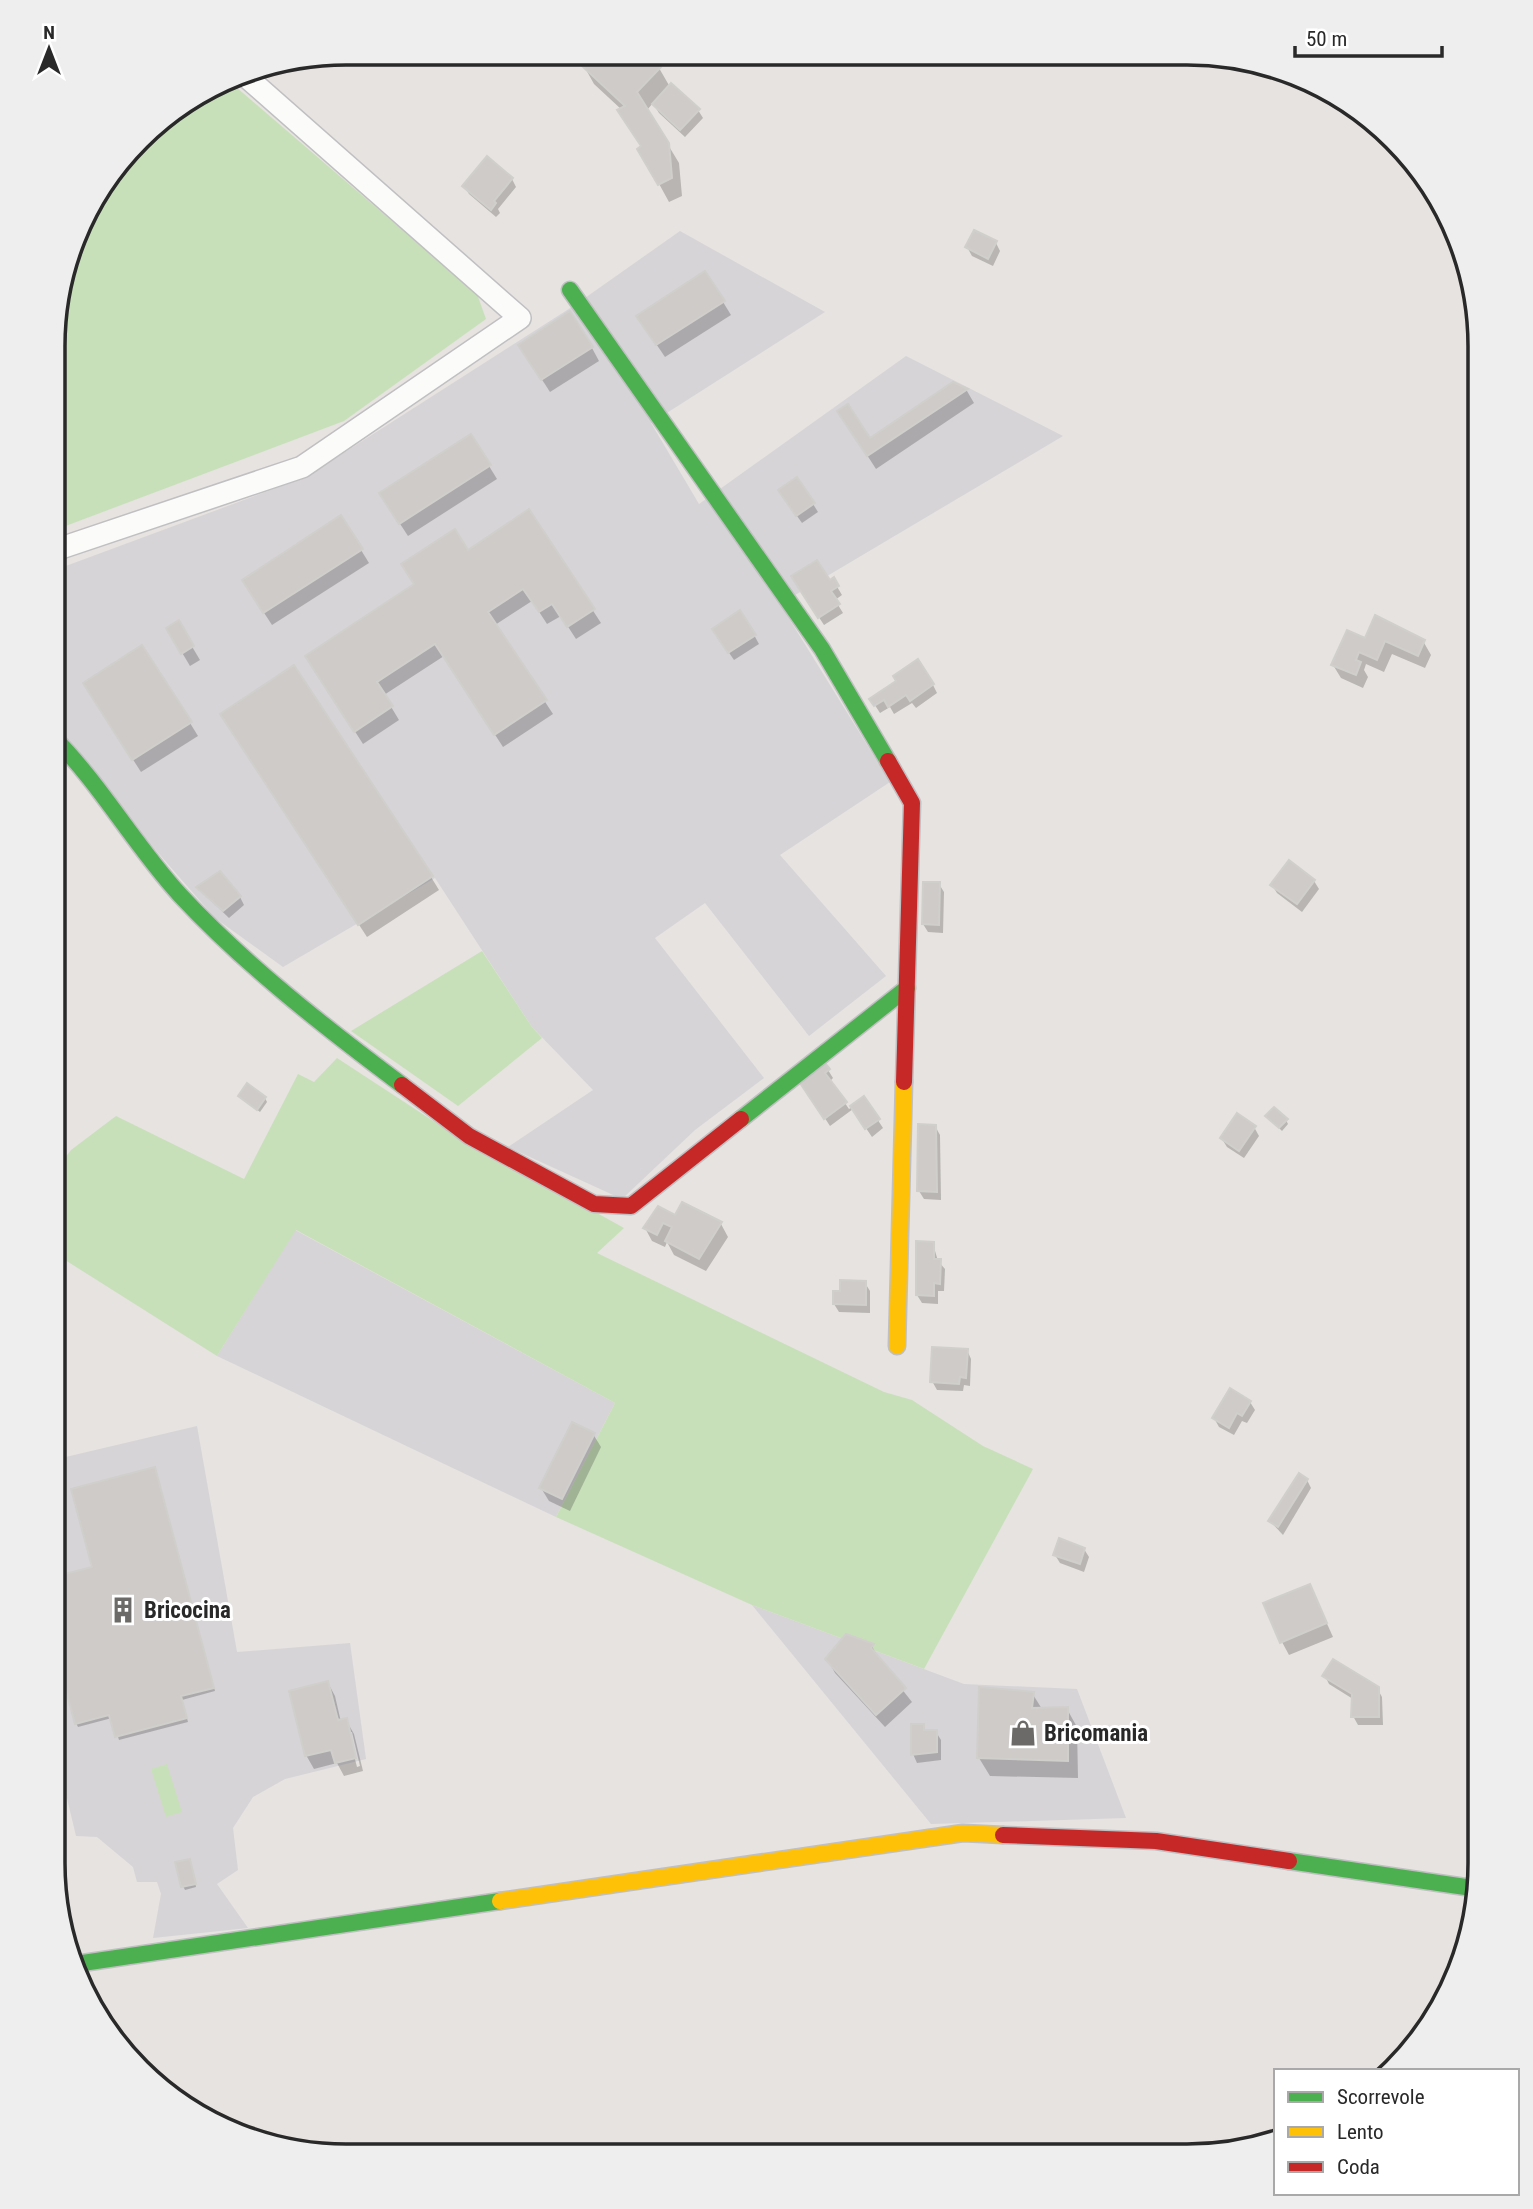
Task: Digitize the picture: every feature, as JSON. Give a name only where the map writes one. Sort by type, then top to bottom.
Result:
[{"type":"street","points":[[65,547],[302,467],[520,318],[251,81]]},
{"type":"street","points":[[570,290],[822,649],[912,803],[897,1346]]},
{"type":"street","points":[[65,749],[78,762],[180,895],[303,1010],[469,1136],[594,1204],[631,1206],[907,988]]},
{"type":"street","points":[[83,1963],[963,1833],[1156,1841],[1467,1887]]},
{"type":"shaded area","points":[[680,231],[825,312],[651,423],[699,504],[906,356],[1063,436],[780,604],[890,782],[780,855],[886,976],[809,1036],[705,903],[655,938],[764,1078],[695,1130],[622,1199],[508,1147],[593,1090],[532,1027],[435,878],[283,967],[215,918],[65,747],[65,566],[306,477],[575,305]]},
{"type":"shaded area","points":[[295,1230],[615,1403],[556,1517],[217,1356]]},
{"type":"shaded area","points":[[197,1426],[237,1652],[350,1643],[366,1759],[285,1779],[253,1797],[233,1828],[238,1870],[217,1884],[248,1928],[153,1938],[161,1894],[157,1882],[137,1882],[133,1867],[97,1837],[76,1836],[65,1790],[65,1457]]},
{"type":"shaded area","points":[[752,1605],[964,1684],[1077,1689],[1126,1818],[931,1824]]},
{"type":"green space","points":[[236,87],[477,294],[486,319],[344,421],[65,526],[65,327],[74,273],[86,238],[102,205],[134,160],[160,134],[190,112]]},
{"type":"green space","points":[[482,951],[542,1038],[458,1106],[351,1031]]},
{"type":"green space","points":[[337,1058],[444,1128],[624,1228],[597,1253],[884,1392],[912,1400],[983,1446],[1033,1469],[924,1669],[752,1605],[556,1517],[615,1403],[296,1230],[217,1356],[65,1260],[65,1158],[71,1150],[116,1116],[244,1179],[298,1074],[314,1082]]},
{"type":"green space","points":[[167,1764],[182,1812],[166,1817],[151,1769]]},
{"type":"building","points":[[582,66],[661,67],[637,92],[669,143],[672,178],[658,185],[637,149],[641,146],[617,110],[625,106]]},
{"type":"building","points":[[671,83],[700,109],[680,130],[652,104]]},
{"type":"building","points":[[487,156],[513,178],[494,201],[496,203],[491,210],[462,186]]},
{"type":"building","points":[[974,230],[997,241],[988,259],[965,247]]},
{"type":"building","points":[[705,271],[725,301],[656,345],[636,316]]},
{"type":"building","points":[[570,311],[593,347],[541,380],[518,345]]},
{"type":"building","points":[[953,382],[968,389],[867,456],[837,411],[848,404],[870,438]]},
{"type":"building","points":[[471,434],[491,465],[399,524],[379,493]]},
{"type":"building","points":[[797,477],[815,503],[796,516],[778,490]]},
{"type":"building","points":[[529,509],[595,609],[567,627],[552,604],[539,612],[523,589],[488,612],[547,700],[494,735],[435,644],[377,682],[393,706],[354,732],[305,656],[414,584],[401,564],[455,529],[468,550]]},
{"type":"building","points":[[341,515],[363,549],[263,613],[242,580]]},
{"type":"building","points":[[817,560],[830,580],[834,577],[839,586],[831,591],[840,604],[818,618],[791,576]]},
{"type":"building","points":[[740,610],[756,635],[728,653],[712,629]]},
{"type":"building","points":[[1375,615],[1425,640],[1418,656],[1385,641],[1377,660],[1359,652],[1356,660],[1361,662],[1356,675],[1331,665],[1347,630],[1365,638]]},
{"type":"building","points":[[179,620],[194,646],[181,654],[166,628]]},
{"type":"building","points":[[142,645],[192,722],[132,760],[83,683]]},
{"type":"building","points":[[918,659],[934,684],[910,701],[906,695],[888,707],[884,700],[874,706],[869,699],[896,681],[893,676]]},
{"type":"building","points":[[294,665],[433,876],[358,925],[220,714]]},
{"type":"building","points":[[1289,860],[1315,880],[1297,904],[1270,885]]},
{"type":"building","points":[[220,871],[241,896],[223,911],[196,887]]},
{"type":"building","points":[[923,882],[940,882],[939,925],[922,924]]},
{"type":"building","points":[[825,1063],[830,1069],[825,1073],[847,1102],[824,1119],[800,1083]]},
{"type":"building","points":[[247,1083],[266,1097],[257,1110],[238,1096]]},
{"type":"building","points":[[864,1096],[880,1119],[865,1129],[850,1106]]},
{"type":"building","points":[[1274,1107],[1288,1119],[1279,1128],[1265,1116]]},
{"type":"building","points":[[1237,1113],[1256,1126],[1239,1151],[1220,1138]]},
{"type":"building","points":[[918,1124],[936,1125],[937,1192],[917,1191]]},
{"type":"building","points":[[682,1202],[722,1222],[699,1259],[665,1241],[672,1227],[663,1223],[657,1235],[643,1228],[658,1206],[675,1215]]},
{"type":"building","points":[[916,1241],[934,1242],[934,1259],[941,1259],[940,1284],[934,1283],[934,1296],[916,1295]]},
{"type":"building","points":[[840,1280],[866,1281],[866,1305],[833,1304],[833,1291],[840,1291]]},
{"type":"building","points":[[932,1347],[968,1349],[966,1378],[960,1377],[959,1384],[930,1382]]},
{"type":"building","points":[[1230,1388],[1251,1401],[1242,1416],[1237,1413],[1229,1428],[1212,1418]]},
{"type":"building","points":[[572,1422],[595,1433],[562,1499],[539,1488]]},
{"type":"building","name":"Bricocina","points":[[155,1467],[214,1688],[181,1696],[187,1718],[115,1737],[109,1715],[75,1724],[65,1687],[65,1574],[92,1567],[71,1489]]},
{"type":"building","points":[[1299,1473],[1308,1479],[1278,1527],[1268,1521]]},
{"type":"building","points":[[1059,1538],[1085,1548],[1080,1564],[1053,1555]]},
{"type":"building","points":[[1310,1584],[1327,1623],[1280,1643],[1263,1603]]},
{"type":"building","points":[[846,1634],[874,1644],[871,1648],[906,1688],[876,1715],[825,1659]]},
{"type":"building","points":[[1333,1659],[1379,1687],[1379,1717],[1351,1717],[1352,1694],[1322,1676]]},
{"type":"building","points":[[328,1681],[338,1720],[347,1718],[356,1758],[335,1763],[331,1750],[305,1756],[289,1691]]},
{"type":"building","name":"Bricomania","points":[[979,1687],[1034,1692],[1032,1708],[1068,1707],[1068,1761],[977,1758]]},
{"type":"building","points":[[911,1724],[924,1724],[924,1730],[937,1730],[937,1752],[911,1755]]},
{"type":"building","points":[[190,1859],[196,1884],[181,1887],[175,1862]]},
{"type":"traffic: fast","points":[[570,290],[822,649],[888,761]]},
{"type":"traffic: fast","points":[[65,750],[88,776],[148,857],[205,921],[287,995],[402,1085]]},
{"type":"traffic: fast","points":[[741,1119],[907,988]]},
{"type":"traffic: fast","points":[[1289,1861],[1467,1887]]},
{"type":"traffic: fast","points":[[83,1963],[500,1901]]},
{"type":"traffic: slow","points":[[897,1346],[904,1082]]},
{"type":"traffic: slow","points":[[500,1901],[963,1833],[1003,1835]]},
{"type":"traffic: jam","points":[[888,761],[912,803],[904,1082]]},
{"type":"traffic: jam","points":[[402,1085],[469,1136],[594,1204],[631,1206],[741,1119]]},
{"type":"traffic: jam","points":[[1003,1835],[1156,1841],[1289,1861]]},
{"type":"place","name":"Bricocina","points":[[123,1610]]},
{"type":"place","name":"Bricomania","points":[[1023,1733]]}]
